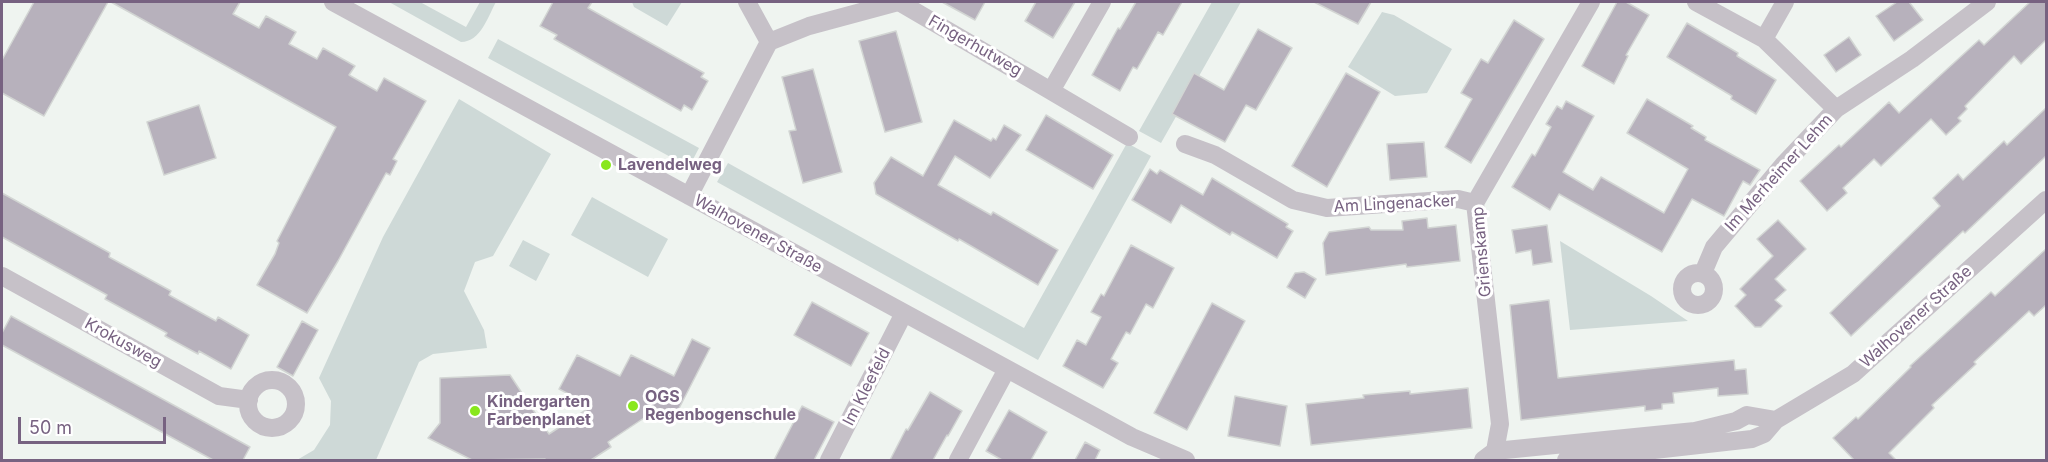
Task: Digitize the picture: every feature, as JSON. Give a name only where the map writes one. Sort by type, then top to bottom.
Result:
[{"type":"street","name":"Walhovener Straße","points":[[333,2],[1132,437],[1186,460]]},
{"type":"street","points":[[689,196],[769,42],[747,2]]},
{"type":"street","name":"Fingerhutweg","points":[[769,42],[809,26],[898,2],[1129,137]]},
{"type":"street","points":[[1051,91],[1102,2]]},
{"type":"street","name":"Grienskamp","points":[[1502,455],[1475,203],[1591,2]]},
{"type":"street","points":[[1696,2],[1764,39],[1836,109]]},
{"type":"street","points":[[1764,39],[1785,2]]},
{"type":"street","name":"Im Merheimer Lehm","points":[[1703,273],[1714,247],[1783,165],[1836,109],[1912,59],[1987,2]]},
{"type":"street","name":"Am Lingenacker","points":[[1185,144],[1215,155],[1293,200],[1327,207],[1458,199],[1475,203]]},
{"type":"street","name":"Walhovener Straße","points":[[1566,460],[1752,439],[1764,434],[1776,420],[1853,374],[2046,200]]},
{"type":"street","name":"Krokusweg","points":[[2,276],[219,396],[249,400]]},
{"type":"street","name":"Im Kleefeld","points":[[829,460],[904,313]]},
{"type":"street","points":[[958,460],[1007,369]]},
{"type":"street","points":[[1502,455],[1695,432],[1736,421],[1747,415],[1759,415],[1776,420]]},
{"type":"shaded area","points":[[389,2],[420,2],[466,27],[480,2],[496,2],[479,33],[468,41],[461,42]]},
{"type":"shaded area","points":[[632,2],[682,2],[667,26],[634,7]]},
{"type":"shaded area","points":[[1212,2],[1241,2],[1161,143],[1139,131]]},
{"type":"shaded area","points":[[1382,12],[1394,15],[1452,49],[1427,93],[1395,96],[1348,67]]},
{"type":"shaded area","points":[[498,39],[699,148],[689,167],[488,58]]},
{"type":"shaded area","points":[[459,99],[551,154],[493,256],[475,262],[464,291],[484,330],[487,348],[433,354],[419,362],[376,460],[297,460],[314,450],[330,425],[331,401],[319,378],[383,237]]},
{"type":"shaded area","points":[[1127,143],[1151,156],[1038,360],[717,182],[728,163],[1024,328]]},
{"type":"shaded area","points":[[592,197],[668,239],[648,277],[571,235]]},
{"type":"shaded area","points":[[523,240],[550,254],[536,281],[509,266]]},
{"type":"shaded area","points":[[1560,241],[1651,296],[1688,321],[1570,330]]},
{"type":"building","points":[[34,2],[108,2],[44,116],[2,93],[2,60]]},
{"type":"building","points":[[111,2],[240,2],[233,14],[259,28],[266,16],[296,32],[289,44],[317,59],[323,48],[355,66],[349,75],[377,91],[384,78],[426,101],[393,159],[397,161],[390,175],[386,173],[307,313],[257,285],[275,254],[279,243],[277,241],[336,127]]},
{"type":"building","points":[[553,2],[592,2],[588,8],[704,73],[701,77],[708,81],[692,110],[684,105],[681,111],[554,39],[557,35],[540,26]]},
{"type":"building","points":[[942,2],[985,2],[975,20]]},
{"type":"building","points":[[1036,2],[1075,2],[1053,38],[1025,21]]},
{"type":"building","points":[[1136,2],[1182,2],[1163,35],[1158,32],[1137,69],[1133,67],[1120,91],[1092,75],[1118,28],[1120,29]]},
{"type":"building","points":[[1314,2],[1371,2],[1358,24]]},
{"type":"building","points":[[1617,2],[1626,2],[1649,15],[1626,55],[1628,56],[1614,84],[1582,66]]},
{"type":"building","points":[[1897,2],[1909,2],[1923,20],[1894,41],[1876,16]]},
{"type":"building","points":[[2030,2],[2046,2],[2046,40],[2021,64],[2014,56],[1965,106],[1967,109],[1958,118],[1961,121],[1946,135],[1931,119],[1881,166],[1874,159],[1843,188],[1847,193],[1827,211],[1800,181],[1889,102],[1899,113],[1979,40],[1984,45]]},
{"type":"building","points":[[1514,20],[1544,39],[1471,163],[1445,147],[1472,99],[1461,93],[1481,59],[1488,63]]},
{"type":"building","points":[[1687,23],[1738,53],[1737,56],[1776,80],[1756,114],[1731,99],[1732,96],[1667,57]]},
{"type":"building","points":[[1258,29],[1292,48],[1256,110],[1246,105],[1225,142],[1172,114],[1194,73],[1224,90]]},
{"type":"building","points":[[896,31],[922,122],[885,132],[859,41]]},
{"type":"building","points":[[1849,37],[1861,55],[1836,72],[1824,55]]},
{"type":"building","points":[[813,69],[842,172],[803,183],[789,131],[796,130],[782,77]]},
{"type":"building","points":[[1346,73],[1380,92],[1327,187],[1292,166]]},
{"type":"building","points":[[1647,99],[1693,126],[1691,128],[1706,137],[1705,140],[1760,170],[1750,185],[1743,181],[1724,216],[1692,199],[1662,252],[1559,194],[1550,210],[1512,187],[1532,154],[1535,156],[1551,127],[1546,124],[1557,106],[1562,109],[1566,101],[1594,116],[1563,172],[1593,190],[1601,177],[1664,213],[1688,169],[1627,133]]},
{"type":"building","points":[[199,105],[216,158],[164,175],[147,122]]},
{"type":"building","points":[[2046,108],[2046,156],[1851,336],[1830,313],[1940,206],[1933,198],[1958,174],[1963,180],[2004,141],[2007,145]]},
{"type":"building","points":[[1046,115],[1113,155],[1093,189],[1026,150]]},
{"type":"building","points":[[954,120],[991,141],[993,138],[996,140],[1004,125],[1021,135],[990,178],[955,156],[938,185],[991,215],[993,212],[1058,250],[1038,285],[876,194],[874,183],[891,157],[923,176]]},
{"type":"building","points":[[1424,142],[1427,177],[1390,180],[1387,144]]},
{"type":"building","points":[[1150,169],[1157,174],[1160,170],[1203,195],[1212,178],[1288,224],[1286,227],[1293,231],[1277,258],[1232,232],[1230,235],[1181,205],[1171,223],[1132,200]]},
{"type":"building","points":[[2,193],[110,253],[109,257],[171,291],[169,295],[216,321],[218,317],[249,335],[231,369],[165,336],[167,333],[105,299],[107,295],[2,237]]},
{"type":"building","points":[[1427,218],[1428,228],[1456,225],[1460,261],[1407,267],[1406,264],[1326,275],[1323,243],[1329,232],[1369,227],[1371,230],[1403,230],[1402,221]]},
{"type":"building","points":[[1778,220],[1806,249],[1775,279],[1786,290],[1775,300],[1782,306],[1761,327],[1755,327],[1735,306],[1746,295],[1740,289],[1773,256],[1757,239]]},
{"type":"building","points":[[1547,225],[1552,262],[1533,265],[1531,250],[1516,253],[1512,230]]},
{"type":"building","points":[[1131,245],[1174,268],[1153,308],[1146,304],[1130,334],[1126,332],[1111,359],[1118,363],[1103,388],[1063,366],[1077,340],[1086,345],[1101,317],[1091,312],[1101,294],[1104,296]]},
{"type":"building","points":[[2046,249],[2046,305],[2034,316],[2029,311],[1932,405],[1934,408],[1889,453],[1896,460],[1854,460],[1833,438],[1856,417],[1858,419],[1910,366],[1991,292],[1995,296]]},
{"type":"building","points":[[1304,272],[1316,279],[1305,298],[1287,287],[1295,273]]},
{"type":"building","points":[[1549,300],[1558,378],[1734,360],[1735,370],[1746,369],[1748,394],[1718,396],[1718,388],[1673,393],[1674,403],[1662,404],[1662,409],[1645,411],[1645,406],[1521,420],[1510,305]]},
{"type":"building","points":[[812,302],[869,333],[851,366],[794,335]]},
{"type":"building","points":[[1212,303],[1245,321],[1187,430],[1154,413]]},
{"type":"building","points":[[11,316],[250,447],[243,460],[213,460],[2,345],[2,333]]},
{"type":"building","points":[[302,321],[318,330],[293,376],[277,367]]},
{"type":"building","points":[[692,339],[710,348],[672,422],[653,412],[608,442],[611,447],[591,460],[472,460],[428,438],[440,423],[440,378],[510,375],[549,434],[592,406],[559,389],[577,355],[620,376],[631,355],[674,376]]},
{"type":"building","points":[[1468,388],[1472,428],[1311,445],[1306,404],[1364,398],[1363,395],[1410,391],[1410,394]]},
{"type":"building","points":[[930,392],[962,411],[948,436],[933,460],[890,460],[906,429],[908,430]]},
{"type":"building","points":[[1235,396],[1287,406],[1280,446],[1228,436]]},
{"type":"building","points":[[802,406],[834,422],[814,460],[774,460]]},
{"type":"building","points":[[1009,410],[1047,432],[1031,460],[1002,460],[986,451]]},
{"type":"building","points":[[1085,442],[1100,450],[1095,460],[1075,460]]},
{"type":"place","name":"Lavendelweg","points":[[606,165]]},
{"type":"place","name":"OGS Regenbogenschule","points":[[633,406]]},
{"type":"place","name":"Kindergarten Farbenplanet","points":[[475,411]]}]
